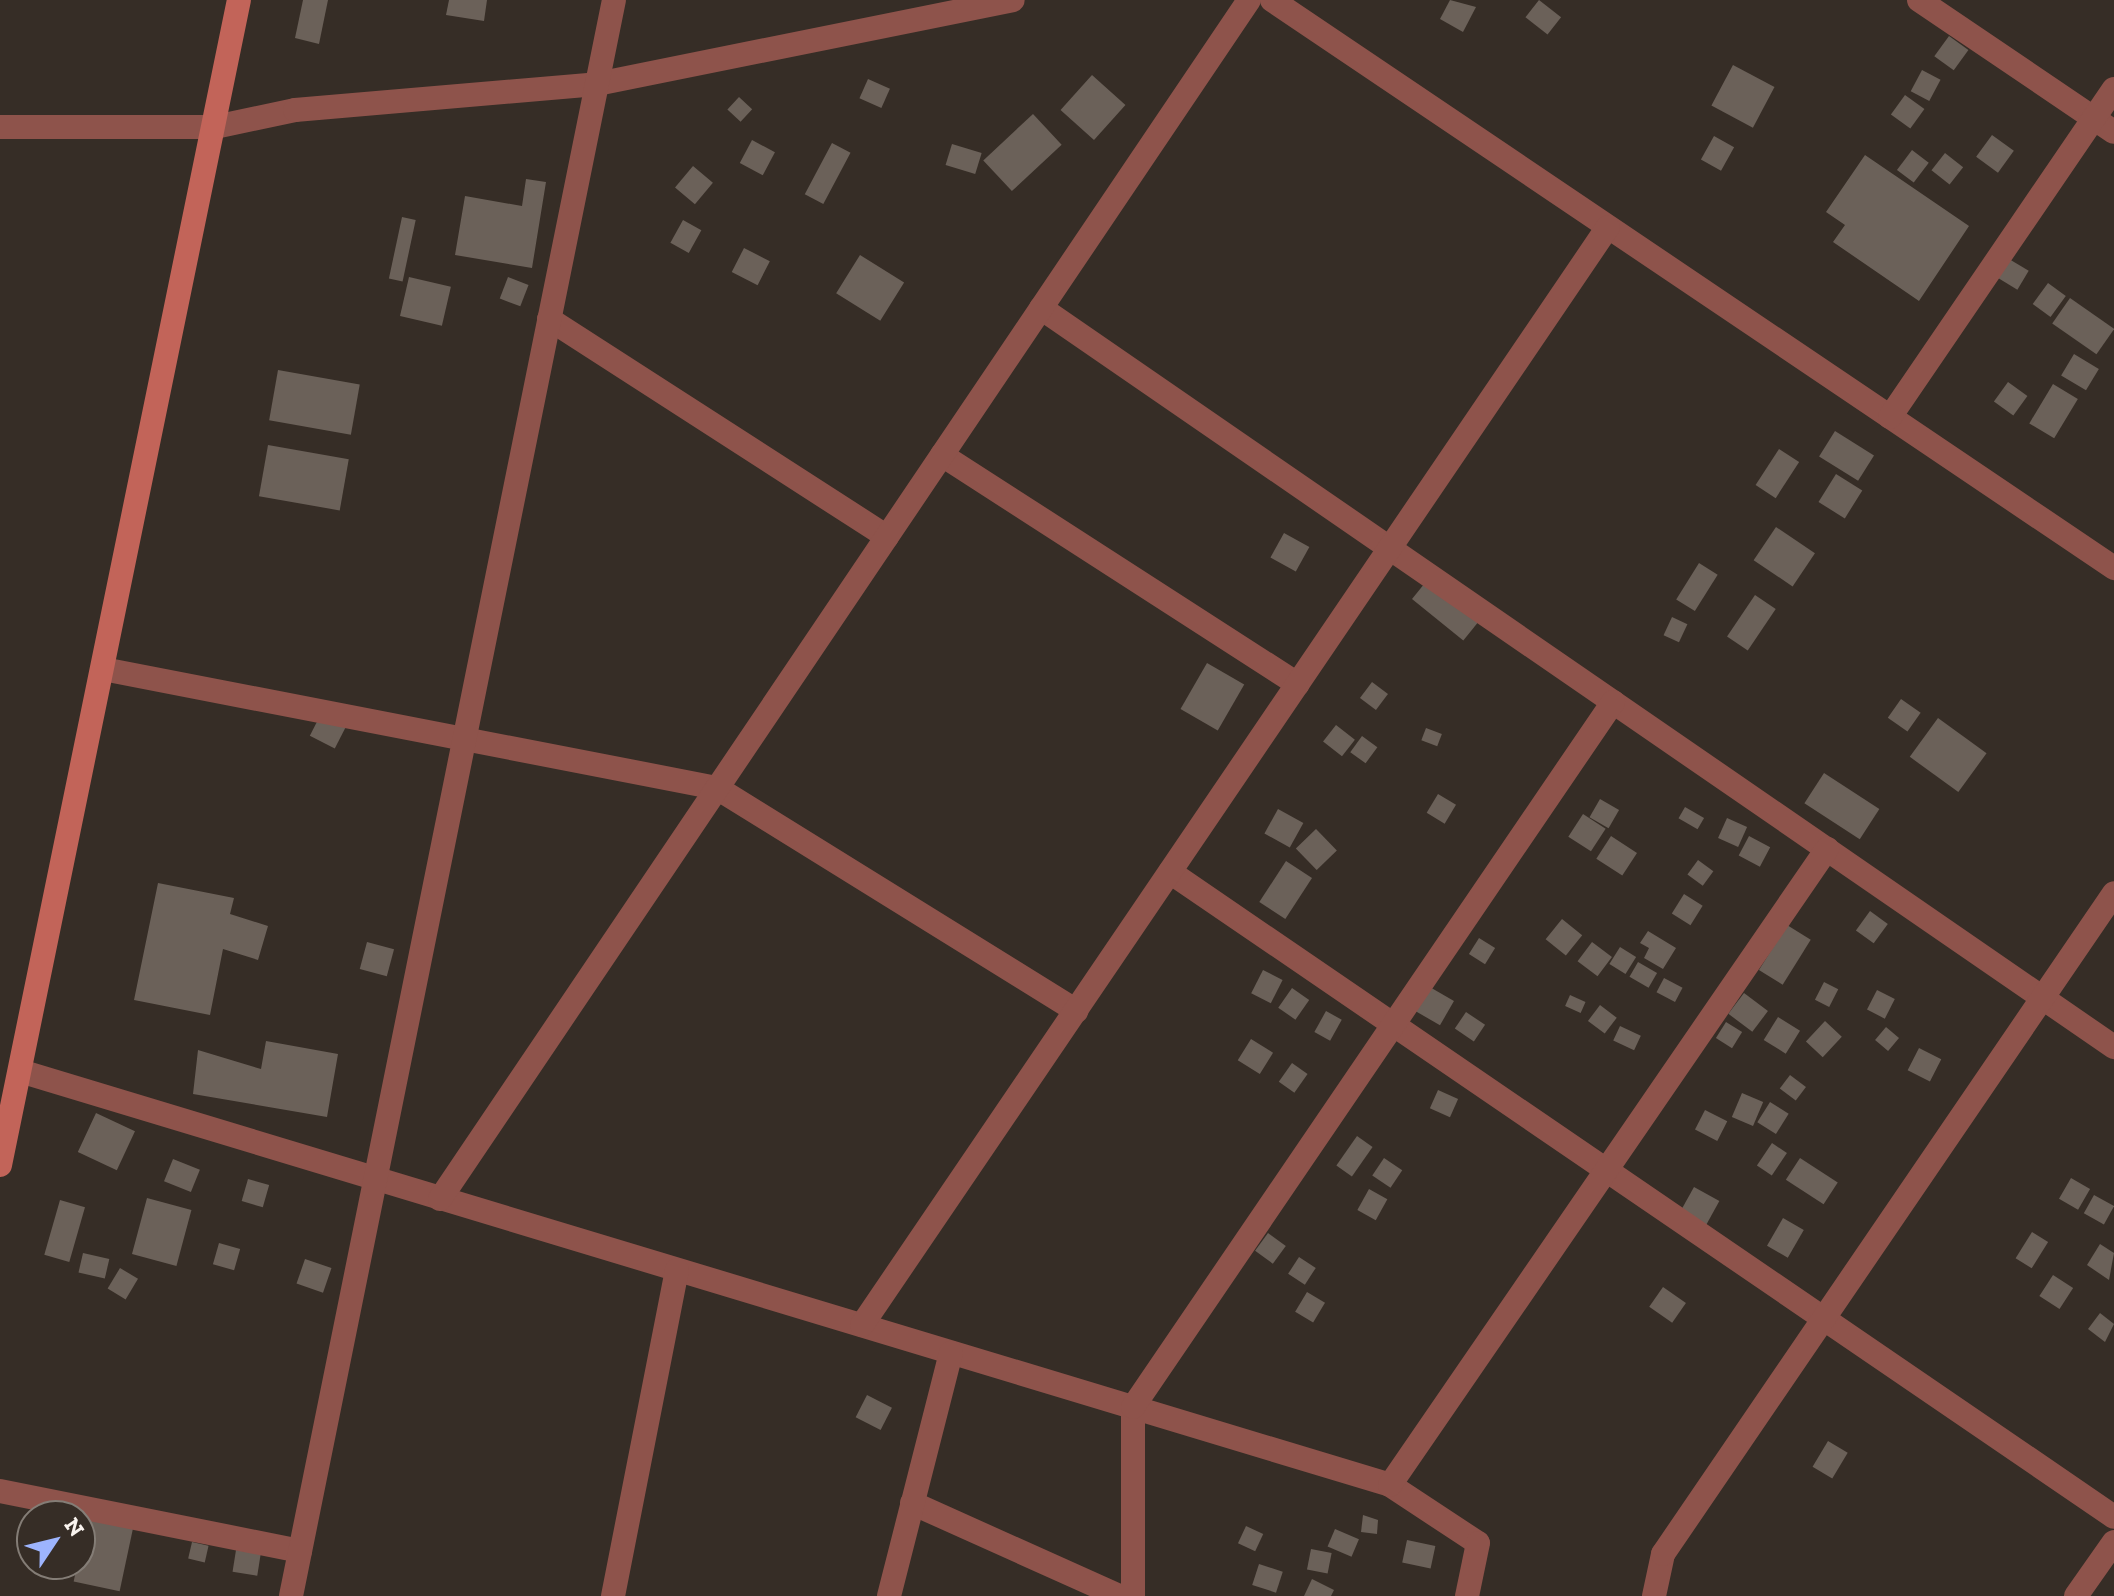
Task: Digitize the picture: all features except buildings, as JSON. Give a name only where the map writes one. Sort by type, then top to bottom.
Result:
[{"type":"main road","points":[[0,1165],[239,0]]},
{"type":"street","points":[[291,1596],[614,0]]},
{"type":"street","points":[[0,127],[215,127],[295,110],[597,84],[1013,0]]},
{"type":"street","points":[[440,1199],[1249,0]]},
{"type":"street","points":[[1272,0],[2114,568]]},
{"type":"street","points":[[1919,0],[2104,125]]},
{"type":"street","points":[[1890,417],[2104,125],[2114,89]]},
{"type":"street","points":[[862,1325],[1608,227]]},
{"type":"street","points":[[1041,308],[2114,1047]]},
{"type":"street","points":[[549,319],[887,537]]},
{"type":"street","points":[[942,455],[1298,684]]},
{"type":"street","points":[[103,669],[717,788],[1076,1011]]},
{"type":"street","points":[[1133,1596],[1133,1407],[1613,702]]},
{"type":"street","points":[[1390,1485],[1827,849]]},
{"type":"street","points":[[1170,872],[2114,1517]]},
{"type":"street","points":[[1654,1596],[1663,1554],[2114,893]]},
{"type":"street","points":[[20,1071],[1390,1485],[1478,1543],[1467,1596]]},
{"type":"street","points":[[613,1596],[677,1270]]},
{"type":"street","points":[[889,1596],[951,1353]]},
{"type":"street","points":[[0,1491],[300,1551]]},
{"type":"street","points":[[912,1503],[1119,1596]]},
{"type":"street","points":[[2076,1596],[2114,1542]]}]
